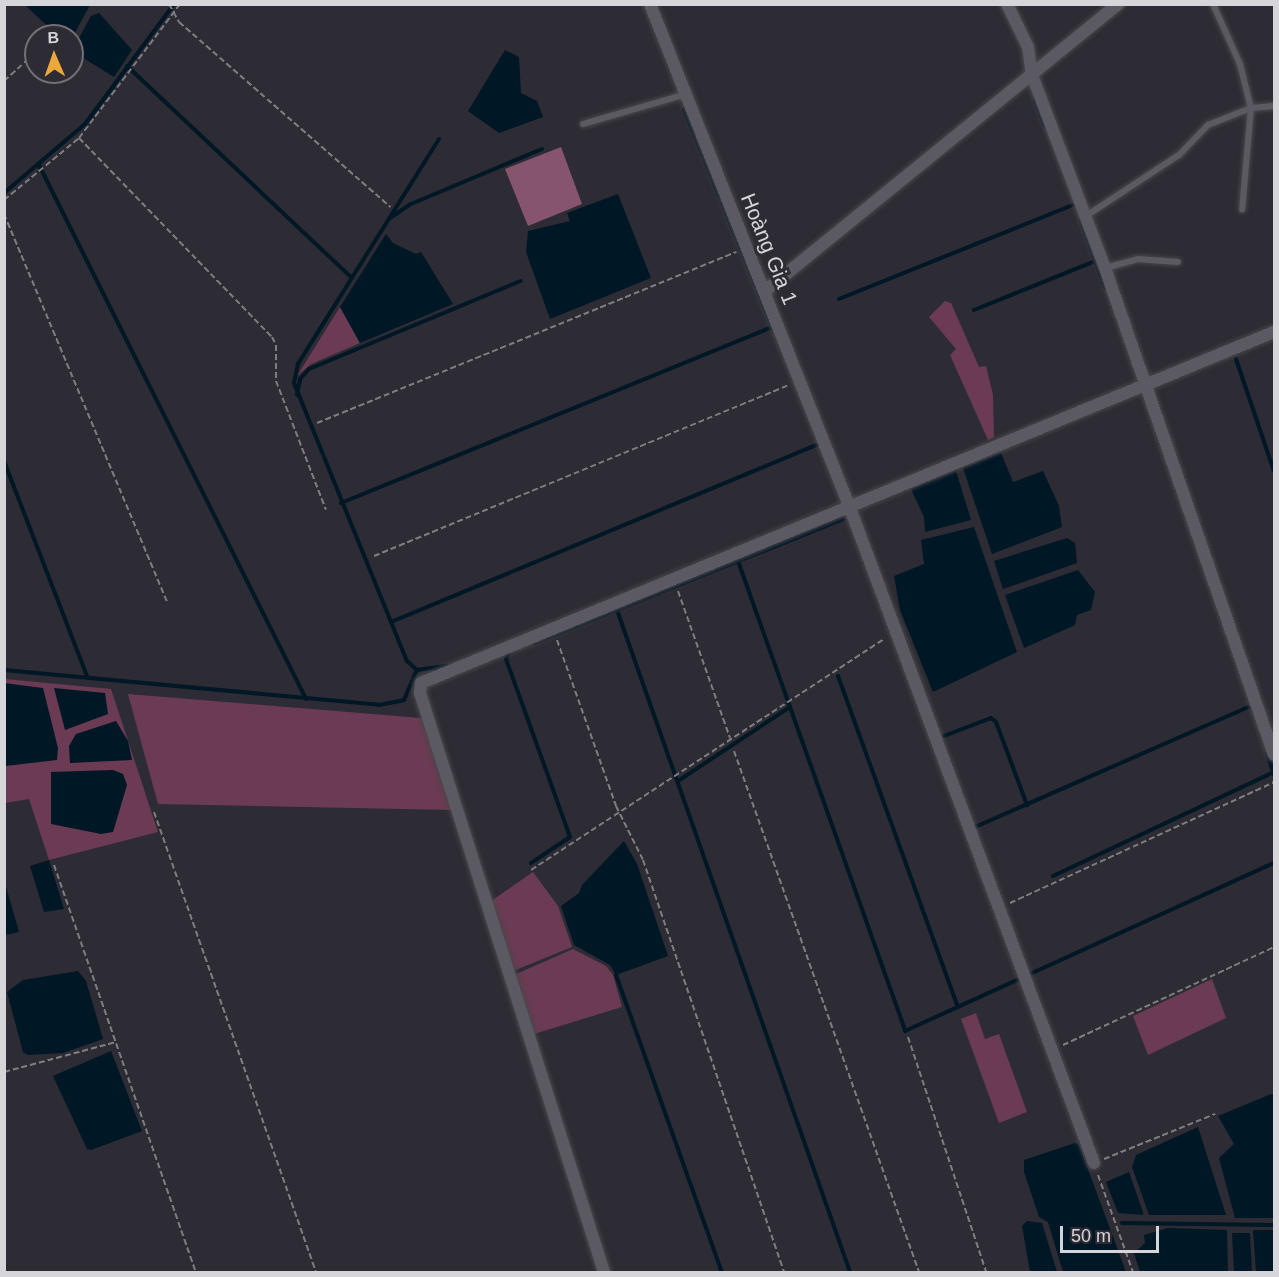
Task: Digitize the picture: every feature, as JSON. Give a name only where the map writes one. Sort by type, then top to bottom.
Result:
[{"type":"street","name":"Hoàng Gia 1","points":[[650,4],[850,508],[1094,1163]]},
{"type":"street","points":[[1007,4],[1028,47],[1032,75],[1105,268],[1275,755]]},
{"type":"street","points":[[765,291],[1118,4]]},
{"type":"street","points":[[604,1272],[420,693],[426,680],[1275,332]]},
{"type":"lane","points":[[1213,4],[1240,64],[1251,108],[1242,210]]},
{"type":"lane","points":[[583,124],[686,94]]},
{"type":"lane","points":[[1086,216],[1179,155],[1208,125],[1251,108],[1275,106]]},
{"type":"lane","points":[[1105,268],[1138,260],[1178,262]]},
{"type":"path","points":[[169,4],[173,13],[390,207]]},
{"type":"path","points":[[4,200],[79,138],[180,4]]},
{"type":"path","points":[[4,81],[24,63]]},
{"type":"path","points":[[79,138],[272,337],[276,345],[276,381],[326,510]]},
{"type":"path","points":[[4,214],[168,604]]},
{"type":"path","points":[[317,423],[748,248]]},
{"type":"path","points":[[374,556],[800,380]]},
{"type":"path","points":[[674,579],[730,738]]},
{"type":"path","points":[[553,628],[619,810],[643,860],[784,1272]]},
{"type":"path","points":[[531,870],[619,810],[896,631]]},
{"type":"path","points":[[734,751],[919,1272]]},
{"type":"path","points":[[999,908],[1275,782]]},
{"type":"path","points":[[154,812],[316,1272]]},
{"type":"path","points":[[54,865],[196,1272]]},
{"type":"path","points":[[1052,1050],[1275,947]]},
{"type":"path","points":[[908,1037],[986,1272]]},
{"type":"path","points":[[4,1072],[116,1041]]},
{"type":"path","points":[[1133,1272],[1094,1163],[1215,1114]]},
{"type":"shaded area","points":[[561,147],[582,204],[528,226],[505,169]]},
{"type":"shaded area","points":[[945,301],[951,303],[979,367],[986,366],[993,395],[994,437],[988,440],[950,355],[956,349],[929,317]]},
{"type":"shaded area","points":[[340,307],[360,343],[311,364],[297,376]]},
{"type":"shaded area","points":[[5,679],[111,689],[158,832],[49,860],[29,799],[5,803]]},
{"type":"shaded area","points":[[128,694],[421,718],[452,810],[158,804]]},
{"type":"shaded area","points":[[533,872],[558,906],[572,947],[513,971],[491,901]]},
{"type":"shaded area","points":[[573,949],[606,966],[613,975],[622,1007],[534,1034],[514,975]]},
{"type":"shaded area","points":[[1212,979],[1226,1018],[1148,1055],[1133,1016]]},
{"type":"shaded area","points":[[976,1013],[985,1039],[999,1034],[1027,1112],[999,1123],[961,1019]]},
{"type":"water","points":[[25,5],[90,5],[80,24],[45,24]]},
{"type":"water","points":[[99,13],[132,50],[114,77],[84,58],[84,29],[91,16]]},
{"type":"water","points":[[505,50],[519,57],[521,93],[537,101],[543,117],[499,133],[468,111]]},
{"type":"water","points":[[618,194],[651,278],[550,319],[526,252],[528,231],[570,221],[567,213]]},
{"type":"water","points":[[386,234],[393,243],[416,254],[421,252],[453,304],[360,343],[340,307]]},
{"type":"water","points":[[1001,453],[1013,482],[1043,471],[1059,506],[1062,527],[992,554],[963,468]]},
{"type":"water","points":[[956,471],[971,520],[925,532],[924,517],[911,489]]},
{"type":"water","points":[[974,527],[1017,652],[933,692],[900,610],[894,576],[924,564],[921,540]]},
{"type":"water","points":[[1067,538],[1075,543],[1077,563],[1003,589],[994,561]]},
{"type":"water","points":[[1078,570],[1095,592],[1091,610],[1077,615],[1075,625],[1024,648],[1005,595]]},
{"type":"water","points":[[4,683],[43,688],[58,748],[57,760],[5,766]]},
{"type":"water","points":[[54,688],[105,693],[108,714],[65,730]]},
{"type":"water","points":[[116,721],[128,741],[132,760],[70,763],[69,746],[76,734]]},
{"type":"water","points":[[113,770],[123,774],[127,785],[113,832],[101,834],[51,824],[51,772]]},
{"type":"water","points":[[624,841],[637,864],[668,956],[616,975],[610,965],[574,945],[561,906],[579,893],[582,885]]},
{"type":"water","points":[[49,860],[64,909],[44,912],[30,866]]},
{"type":"water","points":[[4,880],[19,932],[5,935],[4,935]]},
{"type":"water","points":[[78,971],[86,981],[103,1039],[63,1053],[28,1055],[23,1052],[7,992],[23,980]]},
{"type":"water","points":[[111,1051],[142,1131],[91,1150],[87,1149],[53,1076]]},
{"type":"water","points":[[1271,1094],[1274,1095],[1274,1218],[1235,1218],[1219,1158],[1234,1144],[1218,1116]]},
{"type":"water","points":[[1198,1127],[1226,1215],[1149,1215],[1132,1167],[1136,1155]]},
{"type":"water","points":[[1075,1143],[1079,1145],[1126,1272],[1063,1272],[1048,1222],[1039,1217],[1024,1172],[1024,1160]]},
{"type":"water","points":[[1129,1172],[1143,1215],[1118,1213],[1106,1182]]},
{"type":"water","points":[[1027,1221],[1042,1223],[1057,1272],[1030,1272],[1022,1226]]},
{"type":"water","points":[[1168,1228],[1227,1230],[1228,1272],[1140,1272],[1134,1253],[1145,1243],[1144,1235]]},
{"type":"water","points":[[1253,1230],[1274,1230],[1274,1272],[1256,1272]]},
{"type":"water","points":[[1232,1233],[1250,1233],[1252,1272],[1234,1272]]},
{"type":"waterway","points":[[4,193],[85,124],[174,4]]},
{"type":"waterway","points":[[127,66],[352,278]]},
{"type":"waterway","points":[[1035,100],[1044,125]]},
{"type":"waterway","points":[[684,109],[774,332]]},
{"type":"waterway","points":[[439,139],[298,364],[294,383],[407,661],[417,670],[447,666]]},
{"type":"waterway","points":[[390,218],[411,204],[542,149]]},
{"type":"waterway","points":[[39,165],[306,699]]},
{"type":"waterway","points":[[839,299],[1075,204]]},
{"type":"waterway","points":[[1081,221],[1105,288]]},
{"type":"waterway","points":[[974,310],[1095,261]]},
{"type":"waterway","points":[[297,395],[300,379],[309,369],[520,281]]},
{"type":"waterway","points":[[341,503],[772,327]]},
{"type":"waterway","points":[[1236,359],[1274,471]]},
{"type":"waterway","points":[[391,622],[819,444]]},
{"type":"waterway","points":[[4,461],[87,676]]},
{"type":"waterway","points":[[535,643],[843,519]]},
{"type":"waterway","points":[[738,561],[905,1031],[1274,863]]},
{"type":"waterway","points":[[617,610],[850,1272]]},
{"type":"waterway","points":[[508,653],[506,659],[570,837],[531,863]]},
{"type":"waterway","points":[[4,670],[379,705],[404,700],[417,670]]},
{"type":"waterway","points":[[838,676],[958,1007]]},
{"type":"waterway","points":[[975,827],[1251,706]]},
{"type":"waterway","points":[[678,781],[790,707]]},
{"type":"waterway","points":[[944,736],[991,718],[996,722],[1027,805]]},
{"type":"waterway","points":[[1267,753],[1274,775]]},
{"type":"waterway","points":[[1053,876],[1274,772]]},
{"type":"waterway","points":[[616,975],[722,1272]]},
{"type":"waterway","points":[[1122,1223],[1274,1225]]}]
